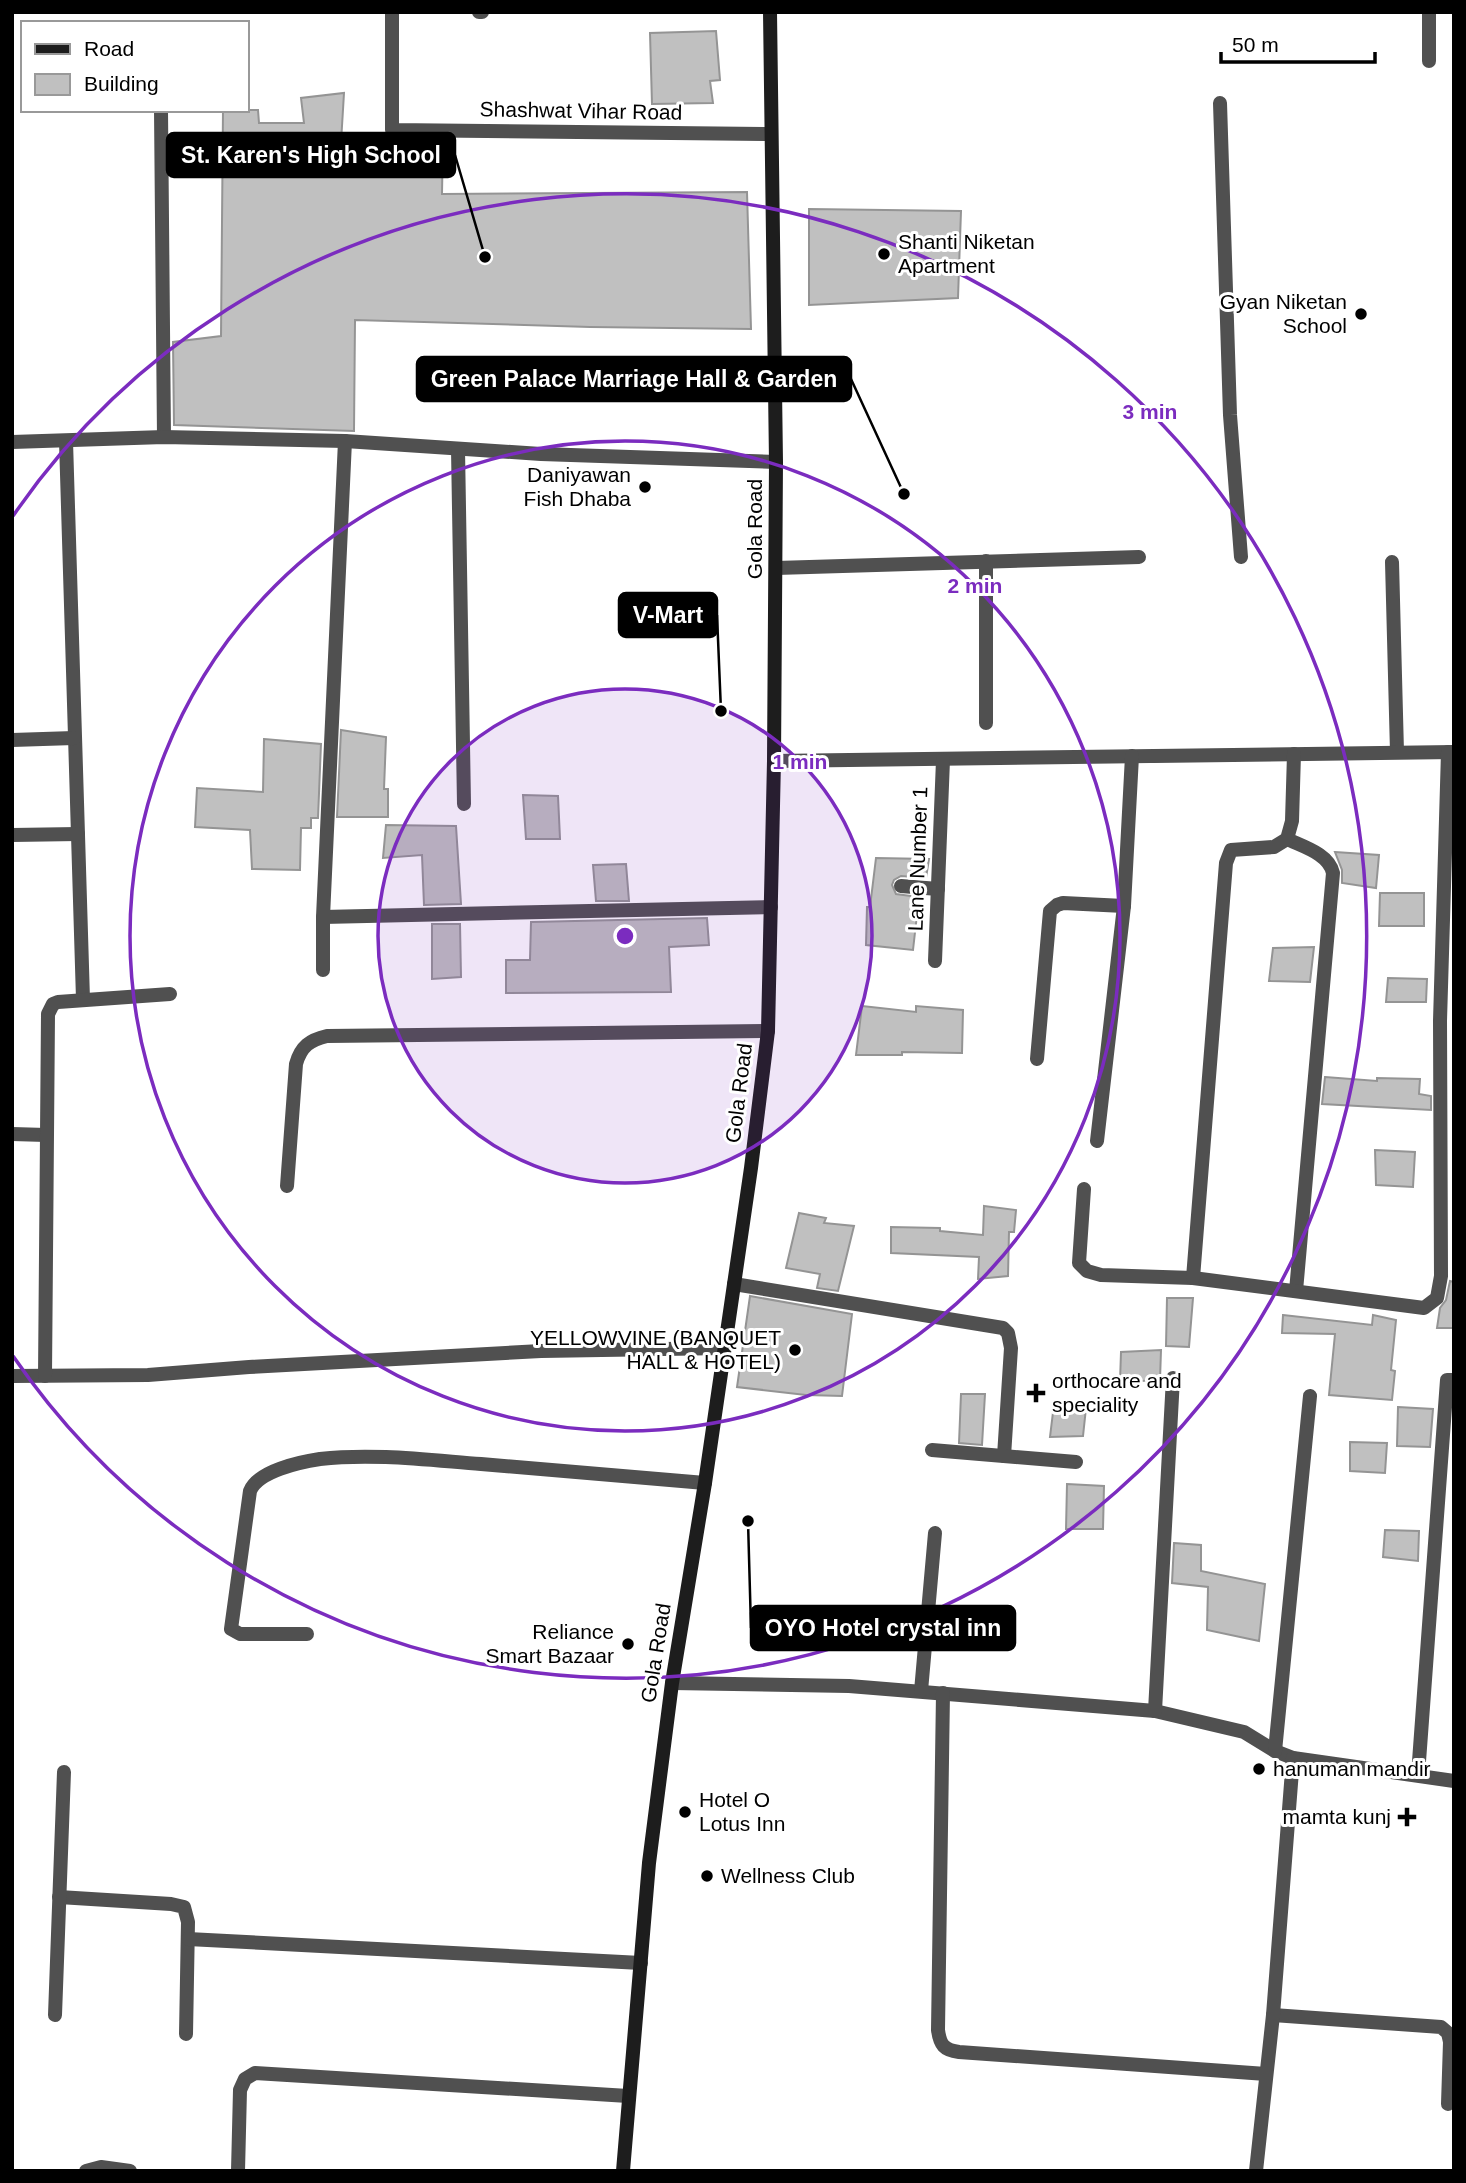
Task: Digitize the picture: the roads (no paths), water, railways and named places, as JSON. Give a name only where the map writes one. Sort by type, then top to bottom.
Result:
[{"type":"street","name":"Shashwat Vihar Road","points":[[392,12],[391,130],[771,134]]},
{"type":"street","name":"Gola Road","points":[[623,2171],[649,1863],[671,1683],[705,1483],[768,1031],[776,568],[770,12]]},
{"type":"street","points":[[1429,12],[1429,61]]},
{"type":"street","points":[[1220,103],[1230,415],[1241,557]]},
{"type":"street","points":[[161,112],[164,437]]},
{"type":"street","points":[[12,442],[164,437],[345,441],[458,449],[776,462]]},
{"type":"street","points":[[323,970],[323,917],[345,441]]},
{"type":"street","points":[[66,442],[83,999]]},
{"type":"street","points":[[458,449],[464,804]]},
{"type":"street","points":[[776,568],[1139,557]]},
{"type":"street","points":[[986,561],[986,723]]},
{"type":"street","points":[[1392,562],[1398,752]]},
{"type":"street","points":[[12,740],[74,738]]},
{"type":"street","points":[[774,761],[1451,752],[1440,1021],[1448,1276],[1437,1298],[1424,1308],[1193,1278],[1101,1275],[1087,1271],[1079,1263],[1084,1189]]},
{"type":"street","points":[[1193,1278],[1226,863],[1231,850],[1274,847],[1287,839],[1292,821],[1294,754]]},
{"type":"street","points":[[1097,1141],[1124,906],[1132,756]]},
{"type":"street","name":"Lane Number 1","points":[[935,961],[943,760]]},
{"type":"street","points":[[12,835],[78,834]]},
{"type":"street","points":[[1287,839],[1326,859],[1334,873],[1296,1291]]},
{"type":"street","points":[[901,886],[938,889]]},
{"type":"street","points":[[1037,1059],[1053,907],[1063,904],[1124,906]]},
{"type":"street","points":[[323,917],[771,907]]},
{"type":"street","points":[[45,1376],[48,1014],[53,1004],[58,1002],[170,994]]},
{"type":"street","points":[[287,1186],[296,1063],[299,1051],[317,1038],[768,1031]]},
{"type":"street","points":[[12,1134],[46,1135]]},
{"type":"street","points":[[734,1284],[1003,1328],[1008,1333],[1010,1348],[1004,1456]]},
{"type":"street","points":[[12,1376],[148,1374],[541,1351],[724,1348]]},
{"type":"street","points":[[1155,1711],[1173,1378]]},
{"type":"street","points":[[1418,1774],[1447,1380],[1454,1380]]},
{"type":"street","points":[[1275,1751],[1310,1396]]},
{"type":"street","points":[[932,1450],[1076,1462]]},
{"type":"street","points":[[307,1634],[240,1634],[231,1629],[250,1491],[253,1484],[263,1476],[296,1464],[323,1459],[405,1459],[705,1483]]},
{"type":"street","points":[[921,1691],[935,1533]]},
{"type":"street","points":[[671,1683],[849,1686],[1155,1711],[1244,1732],[1275,1751],[1293,1758],[1454,1781]]},
{"type":"street","points":[[943,1693],[938,2030],[939,2041],[944,2047],[949,2051],[960,2052],[1266,2074]]},
{"type":"street","points":[[1256,2171],[1273,2015],[1293,1758]]},
{"type":"street","points":[[55,2015],[64,1772]]},
{"type":"street","points":[[59,1897],[178,1905],[187,1910],[186,2034]]},
{"type":"street","points":[[188,1939],[641,1963]]},
{"type":"street","points":[[1273,2015],[1441,2027],[1448,2033],[1450,2042],[1448,2104]]},
{"type":"street","points":[[238,2171],[240,2091],[245,2079],[255,2073],[628,2096]]},
{"type":"street","points":[[86,2171],[101,2167],[130,2171]]},
{"type":"place","name":"Shanti Niketan Apartment","points":[[884,254]]},
{"type":"place","name":"St. Karen's High School","points":[[485,257]]},
{"type":"place","name":"Gyan Niketan School","points":[[1361,314]]},
{"type":"place","name":"Daniyawan Fish Dhaba","points":[[645,487]]},
{"type":"place","name":"Green Palace Marriage Hall & Garden","points":[[904,494]]},
{"type":"place","name":"V-Mart","points":[[721,711]]},
{"type":"place","name":"YELLOWVINE (BANQUET HALL & HOTEL)","points":[[795,1350]]},
{"type":"place","name":"orthocare and speciality","points":[[1036,1393]]},
{"type":"place","name":"OYO Hotel crystal inn","points":[[748,1521]]},
{"type":"place","name":"Reliance Smart Bazaar","points":[[628,1644]]},
{"type":"place","name":"hanuman mandir","points":[[1259,1769]]},
{"type":"place","name":"Hotel O Lotus Inn","points":[[685,1812]]},
{"type":"place","name":"mamta kunj","points":[[1407,1817]]},
{"type":"place","name":"Wellness Club","points":[[707,1876]]}]
